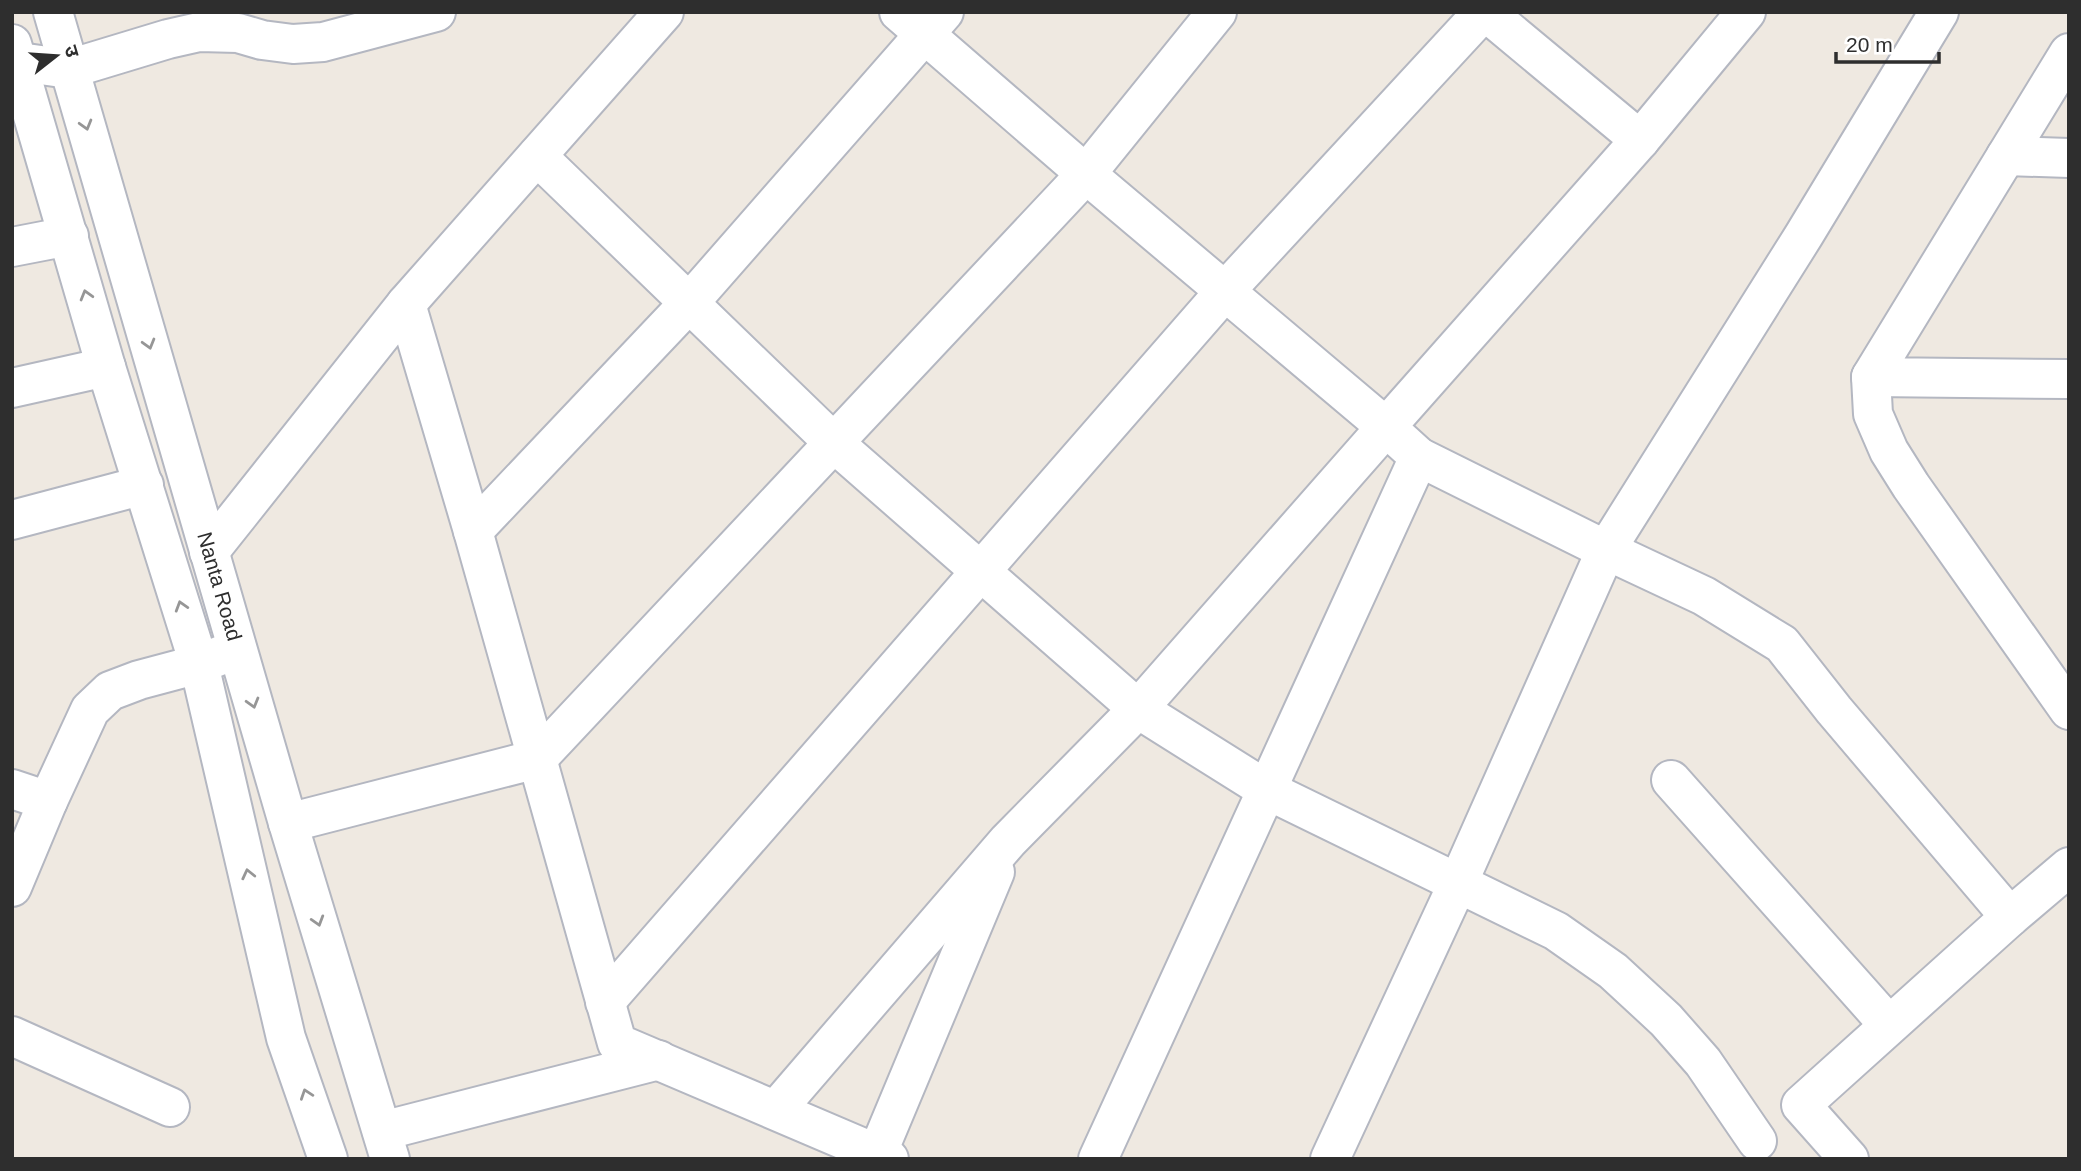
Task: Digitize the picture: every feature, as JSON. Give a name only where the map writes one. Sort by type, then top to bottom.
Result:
[{"type":"street","name":"Nanta Road","points":[[53,12],[288,823],[386,1145]]},
{"type":"street","points":[[14,55],[69,69],[199,32],[238,33],[293,44],[323,42],[436,12]]},
{"type":"street","points":[[209,552],[406,304],[664,12]]},
{"type":"street","points":[[288,823],[537,759],[1086,174],[1217,12]]},
{"type":"street","points":[[605,1002],[1226,290],[1484,12],[1640,140]]},
{"type":"street","points":[[776,1110],[1008,841],[1138,709],[1640,140],[1746,12]]},
{"type":"street","points":[[1330,1159],[1458,883],[1606,550],[1804,235],[1939,12]]},
{"type":"street","points":[[472,531],[689,303],[922,20],[1086,174],[1226,290],[1419,457],[1704,596],[1782,644],[1834,710],[2010,917]]},
{"type":"street","points":[[2069,53],[1871,377],[1873,414],[1889,451],[2069,710]]},
{"type":"street","name":"Nanta Road","points":[[14,55],[106,368],[199,664],[286,1038],[328,1159]]},
{"type":"street","points":[[537,156],[834,443],[1138,709],[1267,790],[1556,931],[1613,971],[1666,1020],[1703,1062],[1745,1150],[1801,1105],[1888,1024],[2069,867]]},
{"type":"street","points":[[2007,156],[2069,158]]},
{"type":"street","points":[[12,247],[69,236]]},
{"type":"street","points":[[406,304],[617,1043],[880,1157],[1008,841]]},
{"type":"street","points":[[12,388],[106,368]]},
{"type":"street","points":[[1871,377],[2069,379]]},
{"type":"street","points":[[1098,1159],[1419,457]]},
{"type":"street","points":[[12,520],[144,485]]},
{"type":"street","points":[[12,887],[90,710],[110,691],[139,680],[199,664],[237,649]]},
{"type":"street","points":[[1671,780],[1888,1024]]},
{"type":"street","points":[[12,789],[48,801]]},
{"type":"street","points":[[12,1036],[170,1107]]},
{"type":"street","points":[[386,1145],[659,1060]]},
{"type":"street","points":[[1801,1105],[1849,1159]]}]
